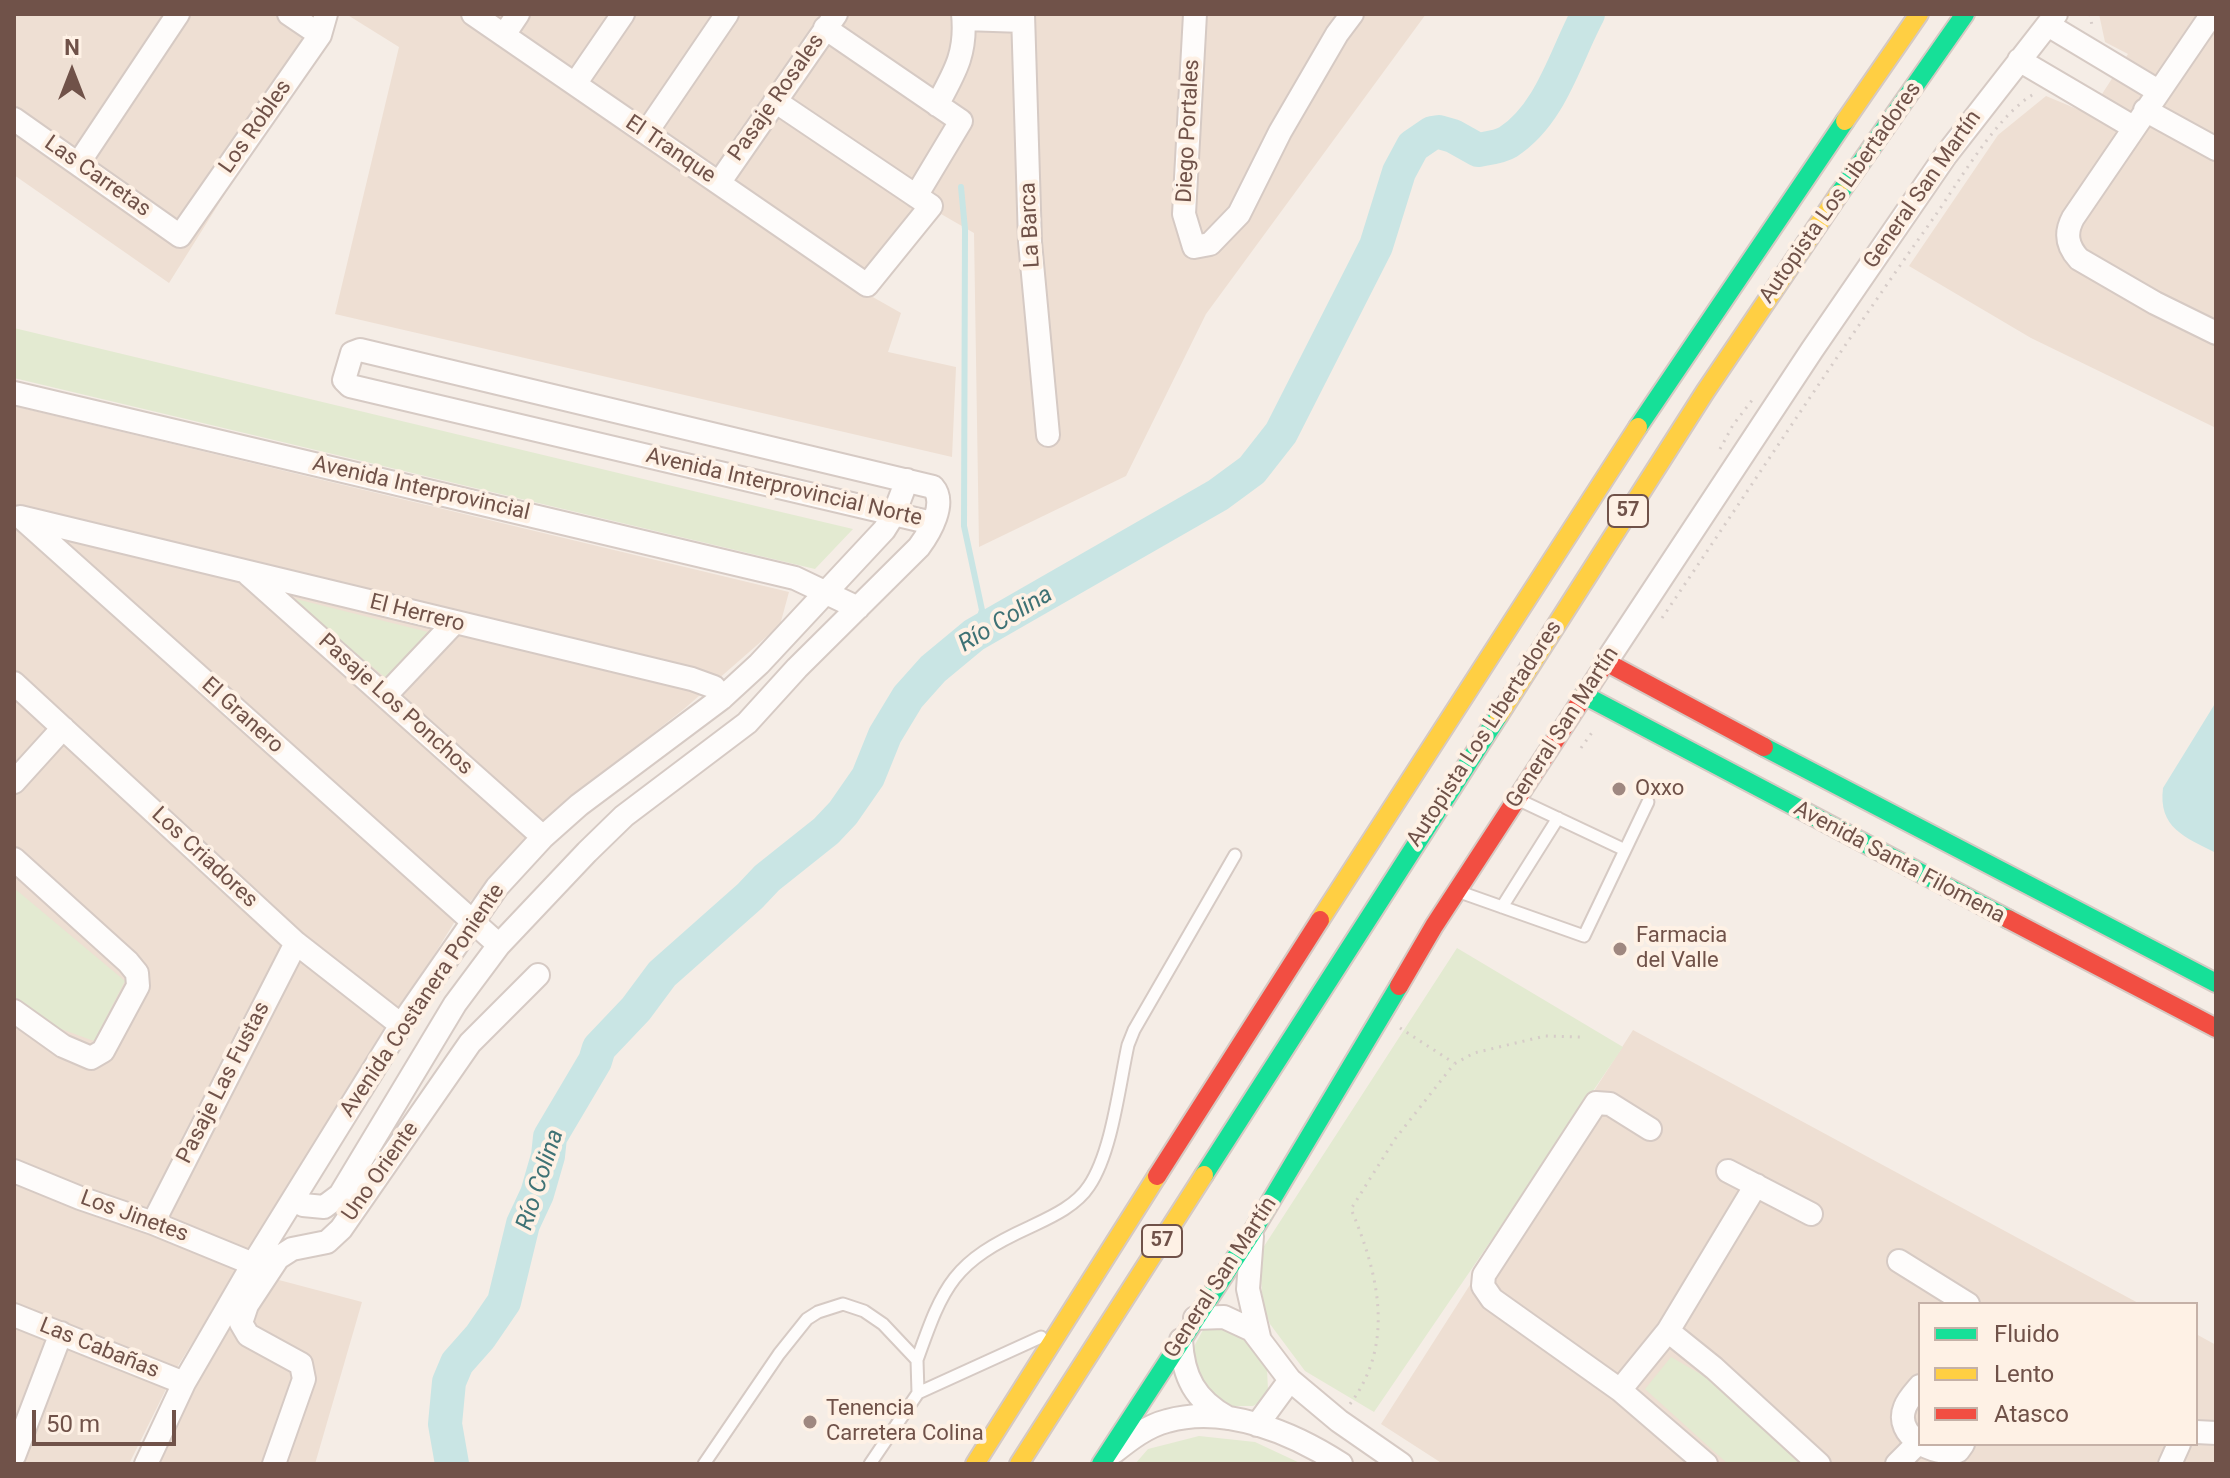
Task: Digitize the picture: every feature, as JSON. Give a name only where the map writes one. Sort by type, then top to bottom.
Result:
[{"type":"main road","name":"Autopista Los Libertadores","points":[[975,1464],[1671,374],[1919,14]]},
{"type":"main road","name":"Autopista Los Libertadores","points":[[1019,1464],[1705,392],[1965,14]]},
{"type":"main road","name":"General San Martín","points":[[1103,1462],[1253,1231],[1457,891],[1606,662]]},
{"type":"main road","name":"Avenida Santa Filomena","points":[[1606,662],[2216,983]]},
{"type":"main road","name":"Avenida Santa Filomena","points":[[1584,695],[1793,808],[2216,1028]]},
{"type":"street","points":[[78,164],[178,14]]},
{"type":"street","points":[[289,14],[323,25]]},
{"type":"street","name":"El Tranque","points":[[473,14],[867,285],[923,201]]},
{"type":"street","points":[[504,35],[518,14]]},
{"type":"street","points":[[575,84],[623,14]]},
{"type":"street","points":[[646,133],[727,14]]},
{"type":"street","name":"Diego Portales","points":[[1195,14],[1184,214],[1194,247],[1210,244],[1239,214],[1280,132],[1352,14]]},
{"type":"street","points":[[2212,14],[2073,218],[2068,233],[2070,247],[2079,259],[2095,270],[2216,333]]},
{"type":"street","points":[[937,105],[960,63],[964,46],[963,17],[1023,18]]},
{"type":"street","name":"La Barca","points":[[1023,18],[1030,242],[1048,435]]},
{"type":"street","points":[[2052,19],[2158,91]]},
{"type":"street","name":"General San Martín","points":[[1606,662],[1946,155],[2052,19]]},
{"type":"street","points":[[775,101],[923,201],[961,121],[830,21]]},
{"type":"street","name":"Pasaje Rosales","points":[[719,183],[830,21]]},
{"type":"street","name":"Los Robles","points":[[180,236],[323,25]]},
{"type":"street","points":[[2019,60],[2139,118],[2216,149]]},
{"type":"street","name":"Las Carretas","points":[[14,119],[180,236]]},
{"type":"street","name":"Avenida Interprovincial Norte","points":[[360,350],[907,480],[933,487],[938,492],[939,501],[932,523],[350,386],[344,380],[352,353],[360,350]]},
{"type":"street","name":"Avenida Interprovincial","points":[[14,393],[795,578],[858,608]]},
{"type":"street","name":"Avenida Costanera Poniente","points":[[146,1464],[184,1383],[253,1264],[401,1025],[497,887],[543,837],[600,787],[722,698],[782,641],[884,530],[907,480]]},
{"type":"street","name":"El Herrero","points":[[17,514],[692,679],[714,687],[722,698]]},
{"type":"street","name":"El Granero","points":[[17,514],[499,945]]},
{"type":"street","name":"Avenida Costanera Poniente","points":[[294,1200],[303,1205],[324,1207],[340,1195],[455,1004],[499,945],[624,816],[747,723],[797,668],[919,547],[932,523]]},
{"type":"street","points":[[84,574],[90,554],[106,538]]},
{"type":"street","name":"Pasaje Los Ponchos","points":[[246,572],[543,837]]},
{"type":"street","points":[[385,696],[454,623]]},
{"type":"street","name":"Los Criadores","points":[[14,683],[296,943],[401,1025]]},
{"type":"street","points":[[14,782],[63,728]]},
{"type":"street","points":[[14,859],[128,962],[139,980],[103,1051],[91,1058],[63,1046],[14,1011]]},
{"type":"street","name":"Pasaje Las Fustas","points":[[153,1223],[296,943]]},
{"type":"street","name":"Uno Oriente","points":[[274,1464],[304,1379],[301,1364],[248,1335],[241,1323],[247,1305],[278,1258],[292,1249],[327,1242],[341,1229],[470,1043],[538,975]]},
{"type":"street","points":[[1650,1129],[1610,1104],[1596,1103],[1483,1280],[1483,1286],[1492,1299],[1620,1390],[1706,1464]]},
{"type":"street","name":"Los Jinetes","points":[[14,1171],[253,1264]]},
{"type":"street","points":[[1728,1171],[1811,1214]]},
{"type":"street","points":[[1620,1390],[1668,1331],[1756,1185]]},
{"type":"street","points":[[1253,1231],[1248,1289],[1259,1337]]},
{"type":"street","points":[[1899,1261],[1965,1302]]},
{"type":"street","name":"Las Cabañas","points":[[14,1315],[184,1383]]},
{"type":"street","points":[[1195,1318],[1214,1316],[1233,1319],[1259,1337],[1290,1380],[1339,1421],[1401,1464]]},
{"type":"street","points":[[1668,1331],[1714,1368],[1819,1464]]},
{"type":"street","points":[[15,1451],[61,1333]]},
{"type":"street","points":[[1181,1340],[1183,1364],[1191,1387],[1202,1400],[1228,1418]]},
{"type":"street","points":[[1257,1425],[1290,1380]]},
{"type":"street","points":[[1897,1464],[1918,1443],[1907,1429],[1903,1417],[1905,1406],[1918,1389]]},
{"type":"street","points":[[1103,1462],[1134,1437],[1167,1421],[1190,1417],[1228,1418],[1257,1425],[1320,1450],[1341,1464]]},
{"type":"street","points":[[1924,1446],[1936,1452],[1949,1453],[1958,1451],[1962,1446]]},
{"type":"lane","points":[[1517,799],[1625,850]]},
{"type":"lane","points":[[1457,891],[1584,936],[1648,802]]},
{"type":"lane","points":[[1502,907],[1558,818]]},
{"type":"lane","points":[[918,1393],[917,1360],[941,1297],[963,1267],[997,1243],[1058,1214],[1088,1189],[1103,1158],[1134,1030],[1235,855]]},
{"type":"lane","points":[[704,1464],[779,1354],[807,1319],[818,1312],[843,1304],[864,1311],[883,1324],[917,1360]]},
{"type":"lane","points":[[870,1464],[918,1393],[1050,1333],[1067,1318]]},
{"type":"path","points":[[1380,1015],[1454,1064]]},
{"type":"path","points":[[1339,1421],[1362,1388],[1373,1356],[1380,1315],[1369,1251],[1351,1209],[1395,1139],[1454,1064],[1474,1053],[1545,1036],[1582,1037]]},
{"type":"shaded area","points":[[14,14],[338,14],[169,283],[14,175]]},
{"type":"shaded area","points":[[346,14],[1426,14],[1206,314],[1126,476],[979,547],[974,233],[941,214],[871,296],[901,313],[888,352],[956,367],[952,457],[335,314],[399,47]]},
{"type":"shaded area","points":[[2099,14],[2216,14],[2216,428],[2031,338],[1909,266],[1998,135],[2046,96],[2089,114],[2128,54],[2105,42]]},
{"type":"shaded area","points":[[14,406],[789,592],[780,625],[684,709],[562,805],[462,910],[176,1369],[129,1464],[14,1464]]},
{"type":"shaded area","points":[[1633,1030],[2136,1302],[1918,1302],[1918,1446],[2198,1446],[2198,1335],[2216,1345],[2216,1464],[1443,1464],[1381,1424]]},
{"type":"shaded area","points":[[245,1271],[362,1302],[315,1464],[158,1464]]},
{"type":"green space","points":[[14,328],[853,529],[815,569],[14,378]]},
{"type":"green space","points":[[288,597],[428,632],[387,679]]},
{"type":"green space","points":[[14,888],[125,981],[94,1041],[42,1022],[14,996]]},
{"type":"green space","points":[[1457,948],[1623,1047],[1374,1412],[1305,1371],[1270,1324],[1263,1305],[1259,1254]]},
{"type":"green space","points":[[1218,1323],[1240,1330],[1267,1369],[1268,1390],[1262,1401],[1253,1406],[1226,1406],[1212,1399],[1190,1360],[1203,1330]]},
{"type":"green space","points":[[1671,1357],[1709,1379],[1804,1464],[1728,1464],[1645,1389]]},
{"type":"green space","points":[[1199,1436],[1255,1442],[1302,1464],[1135,1464],[1148,1449]]},
{"type":"water","points":[[2216,702],[2216,853],[2184,836],[2169,822],[2163,802],[2163,788]]},
{"type":"waterway","name":"Río Colina","points":[[452,1464],[445,1424],[449,1382],[457,1363],[504,1302],[523,1224],[537,1194],[548,1156],[550,1137],[595,1061],[599,1048],[636,1009],[662,974],[843,813],[868,777],[885,735],[908,697],[933,669],[974,635],[1218,495],[1252,470],[1281,433],[1376,246],[1399,172],[1413,146],[1432,133],[1439,132],[1478,150],[1508,142],[1523,130],[1546,101],[1588,14]]},
{"type":"waterway","points":[[961,187],[965,229],[964,526],[982,610],[974,635]]},
{"type":"traffic: fast","points":[[1839,194],[1965,14]]},
{"type":"traffic: fast","points":[[1638,427],[1845,121]]},
{"type":"traffic: fast","points":[[1584,695],[2008,919]]},
{"type":"traffic: fast","points":[[1204,1175],[1499,715]]},
{"type":"traffic: fast","points":[[1764,747],[2216,983]]},
{"type":"traffic: fast","points":[[1101,1464],[1253,1231],[1399,986]]},
{"type":"traffic: slow","points":[[1845,121],[1919,14]]},
{"type":"traffic: slow","points":[[1499,715],[1705,392],[1839,194]]},
{"type":"traffic: slow","points":[[1320,920],[1638,427]]},
{"type":"traffic: slow","points":[[1019,1464],[1204,1175]]},
{"type":"traffic: slow","points":[[975,1464],[1157,1176]]},
{"type":"traffic: jam","points":[[1399,986],[1434,926],[1606,662],[1764,747]]},
{"type":"traffic: jam","points":[[2008,919],[2216,1028]]},
{"type":"traffic: jam","points":[[1157,1176],[1320,920]]},
{"type":"place","name":"Oxxo","points":[[1619,789]]},
{"type":"place","name":"Farmacia del Valle","points":[[1620,949]]},
{"type":"place","name":"Tenencia Carretera Colina","points":[[810,1422]]}]
